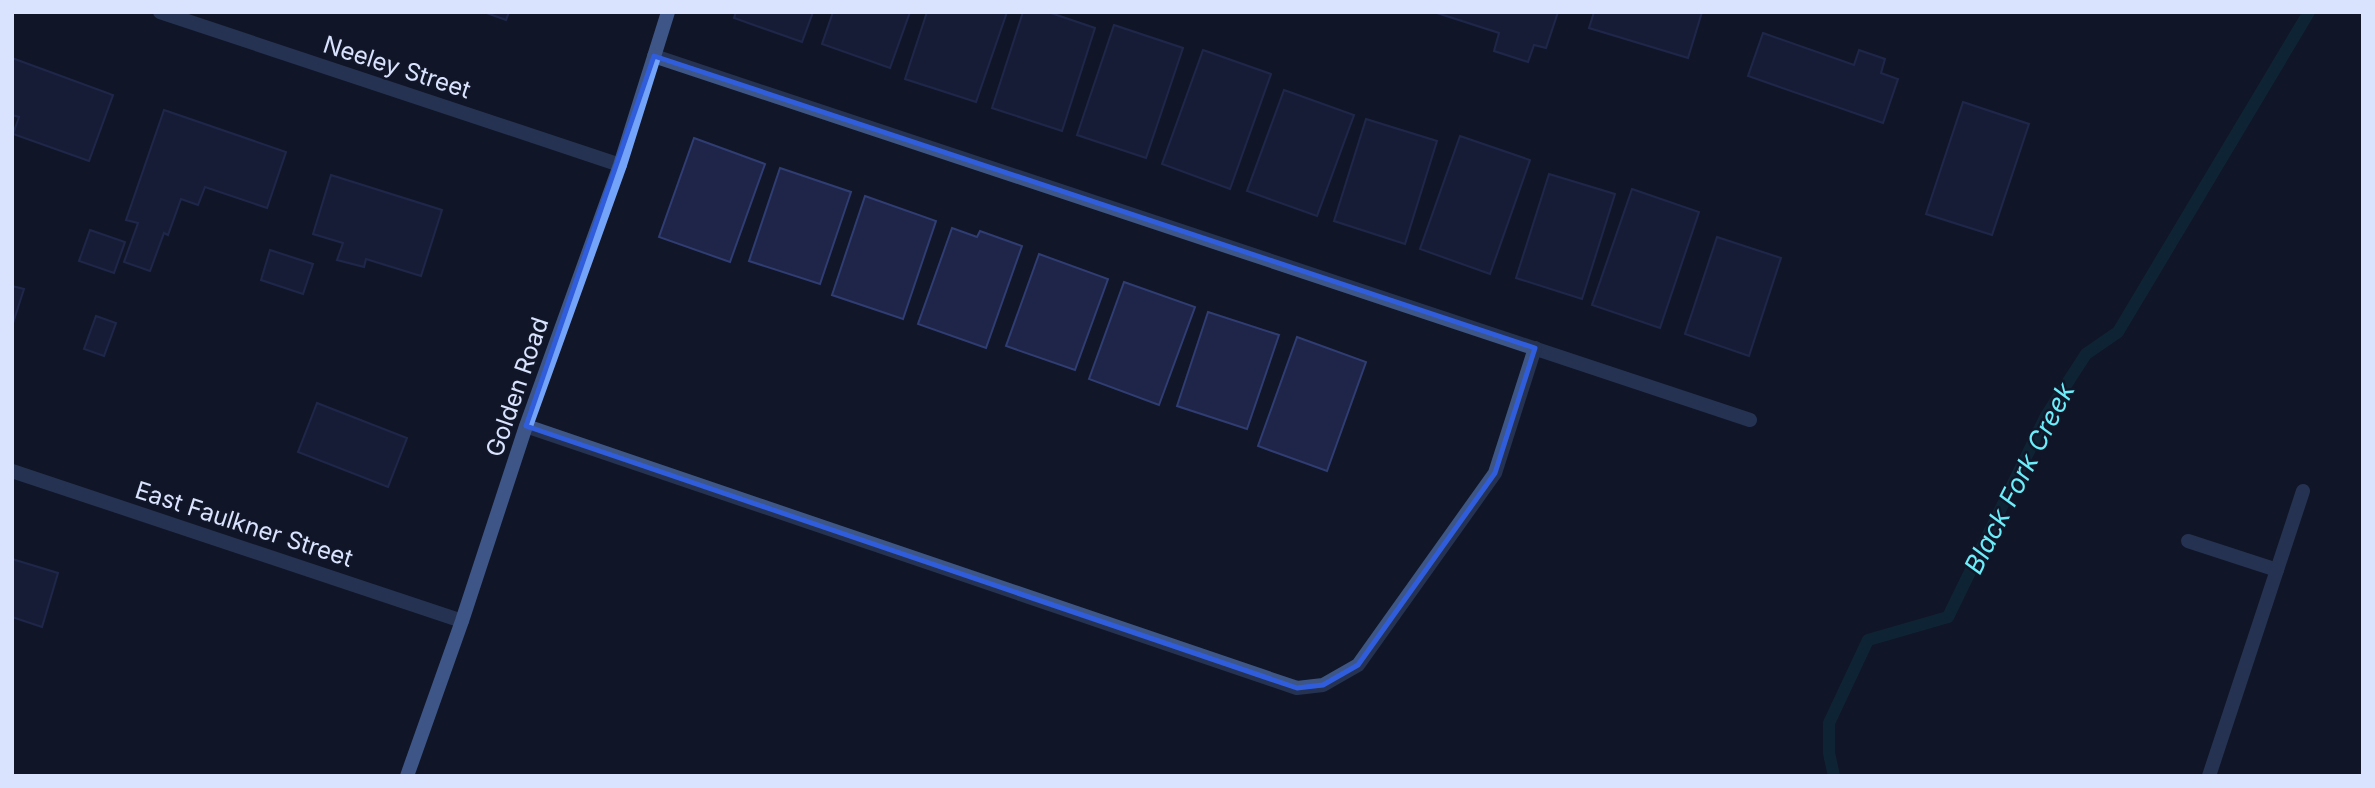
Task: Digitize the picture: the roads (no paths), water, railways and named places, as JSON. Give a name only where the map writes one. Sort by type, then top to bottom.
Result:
[{"type":"street","name":"Neeley Street","points":[[160,12],[620,165]]},
{"type":"street","name":"Golden Road","points":[[407,776],[462,621],[526,426],[620,165],[668,12]]},
{"type":"street","points":[[654,56],[1750,419]]},
{"type":"street","points":[[526,426],[1297,688],[1323,685],[1358,665],[1494,473],[1535,348]]},
{"type":"street","name":"East Faulkner Street","points":[[12,471],[462,621]]},
{"type":"street","points":[[2209,776],[2303,491]]},
{"type":"street","points":[[2188,541],[2277,570]]},
{"type":"waterway","name":"Black Fork Creek","points":[[1834,776],[1829,753],[1829,723],[1868,640],[1948,617],[2046,416],[2086,354],[2118,332],[2309,12]]}]
